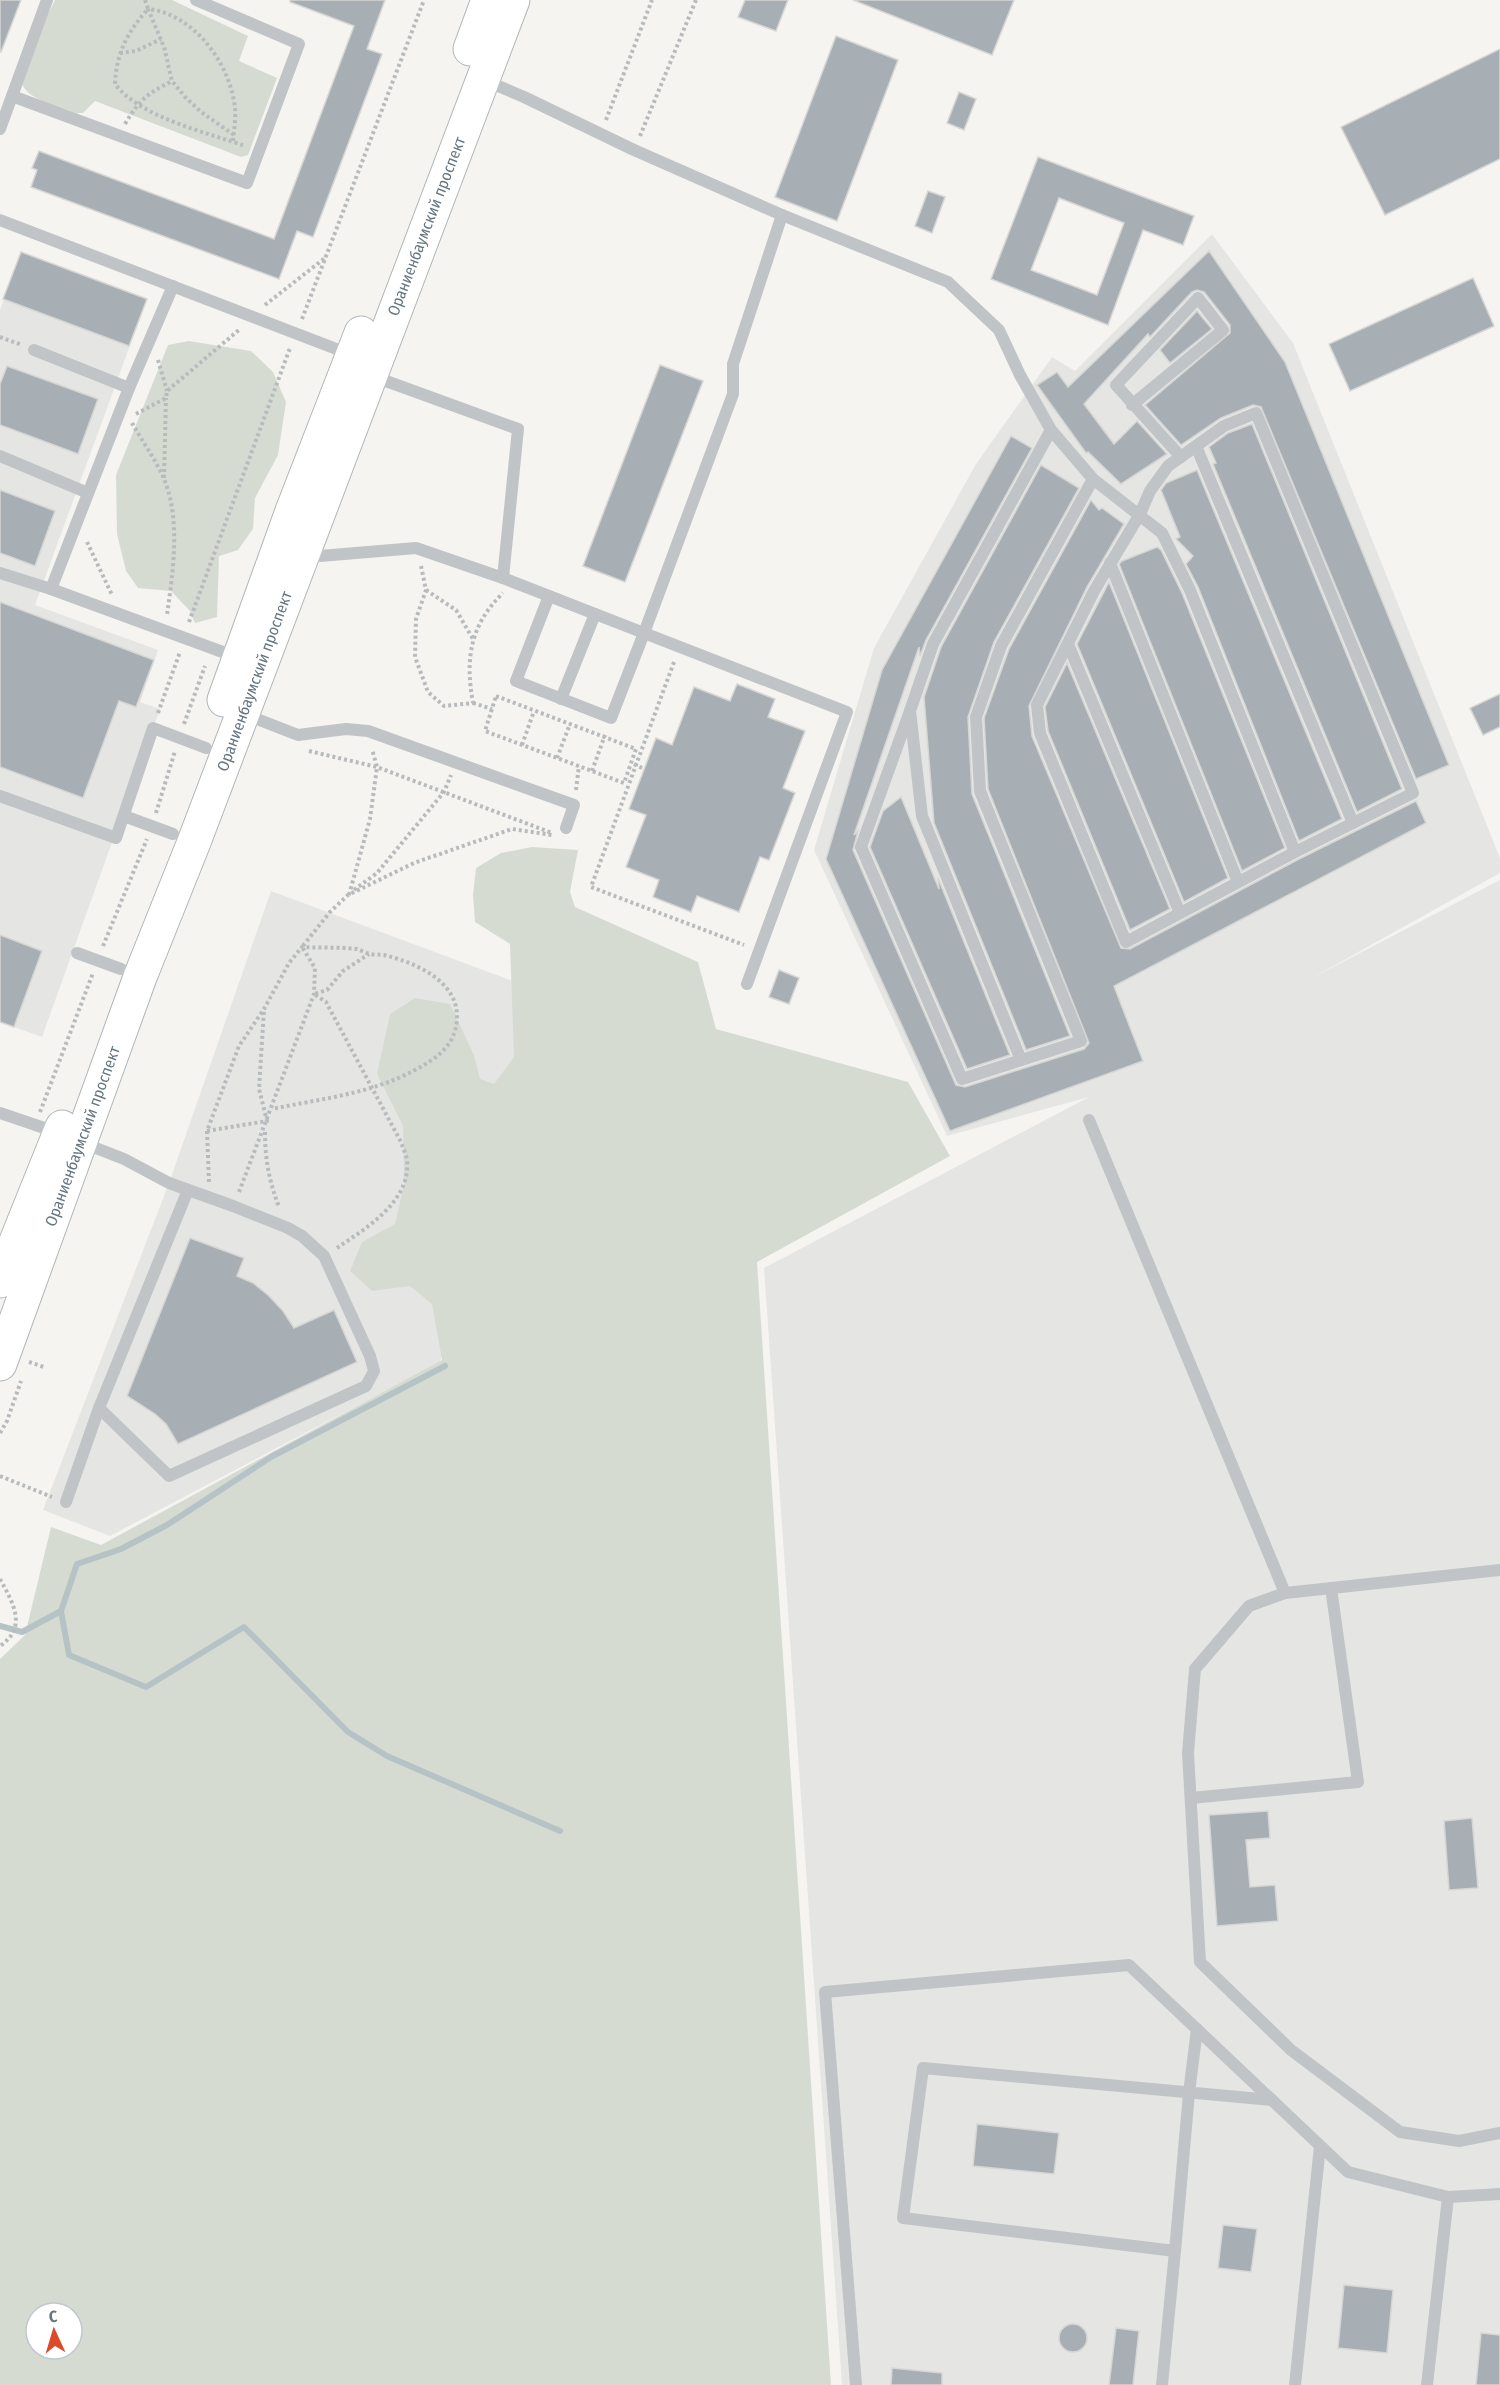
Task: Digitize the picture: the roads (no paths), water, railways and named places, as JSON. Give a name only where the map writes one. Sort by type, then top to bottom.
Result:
[{"type":"main road","name":"Ораниенбаумский проспект","points":[[0,1281],[173,834],[243,713],[292,549],[471,76],[504,1]]},
{"type":"main road","name":"Ораниенбаумский проспект","points":[[173,834],[192,743],[226,653],[292,549]]},
{"type":"main road","name":"Ораниенбаумский проспект","points":[[16,1371],[58,1133]]},
{"type":"lane","points":[[0,129],[47,0]]},
{"type":"lane","points":[[12,96],[247,183],[299,44],[196,0]]},
{"type":"lane","points":[[471,76],[524,97],[634,150],[782,215],[948,282],[999,330],[1020,375],[1052,430],[1093,479],[1162,533],[1190,590],[1295,852]]},
{"type":"lane","points":[[549,596],[516,681],[611,718],[733,394],[733,364],[782,215]]},
{"type":"lane","points":[[0,220],[363,360],[386,381],[518,429],[503,578]]},
{"type":"lane","points":[[51,589],[129,388],[173,286]]},
{"type":"lane","points":[[1132,405],[1223,330],[1198,298],[1116,385],[1132,405],[1181,457]]},
{"type":"lane","points":[[34,350],[129,388]]},
{"type":"lane","points":[[1256,413],[1413,793],[1295,852],[1126,942],[1040,733],[1037,705],[1110,563],[1140,514],[1150,491],[1168,466],[1181,457],[1224,426],[1256,413]]},
{"type":"lane","points":[[1052,430],[933,644],[861,847],[962,1079],[1081,1041],[980,791],[976,717],[1001,646],[1093,479]]},
{"type":"lane","points":[[1196,446],[1353,823]]},
{"type":"lane","points":[[0,456],[88,492]]},
{"type":"lane","points":[[292,549],[320,556],[417,548],[517,583],[847,712],[747,984]]},
{"type":"lane","points":[[1110,563],[1238,882]]},
{"type":"lane","points":[[0,573],[51,589],[226,653]]},
{"type":"lane","points":[[561,699],[595,614]]},
{"type":"lane","points":[[1068,644],[1180,913]]},
{"type":"lane","points":[[910,711],[922,816],[1022,1060]]},
{"type":"lane","points":[[243,713],[298,735],[346,729],[368,731],[574,805],[566,828]]},
{"type":"lane","points":[[0,796],[116,838],[153,728],[192,743]]},
{"type":"lane","points":[[124,816],[173,834]]},
{"type":"lane","points":[[77,953],[119,969]]},
{"type":"lane","points":[[0,1113],[124,1159],[169,1183],[233,1206],[302,1236],[324,1256],[370,1356],[374,1371],[366,1386],[169,1476],[99,1408]]},
{"type":"lane","points":[[1089,1120],[1285,1593]]},
{"type":"lane","points":[[66,1502],[99,1408],[188,1190]]},
{"type":"lane","points":[[1500,1570],[1285,1593],[1249,1606],[1195,1669],[1188,1753],[1200,1962],[1291,2050],[1400,2132],[1459,2141],[1500,2133]]},
{"type":"lane","points":[[1191,1798],[1358,1782],[1331,1588]]},
{"type":"lane","points":[[856,2385],[825,1992],[1129,1965],[1348,2172],[1448,2197],[1500,2194]]},
{"type":"lane","points":[[1162,2385],[1188,2093],[1197,2029]]},
{"type":"lane","points":[[1175,2251],[903,2218],[923,2068],[1272,2100]]},
{"type":"lane","points":[[1295,2385],[1320,2146]]},
{"type":"lane","points":[[1427,2385],[1448,2197]]},
{"type":"waterway","points":[[445,1366],[271,1457],[167,1525],[121,1549],[77,1564],[61,1611],[69,1655],[146,1687],[244,1627],[348,1732],[387,1756],[560,1831]]},
{"type":"waterway","points":[[0,1626],[22,1632],[61,1611]]}]
